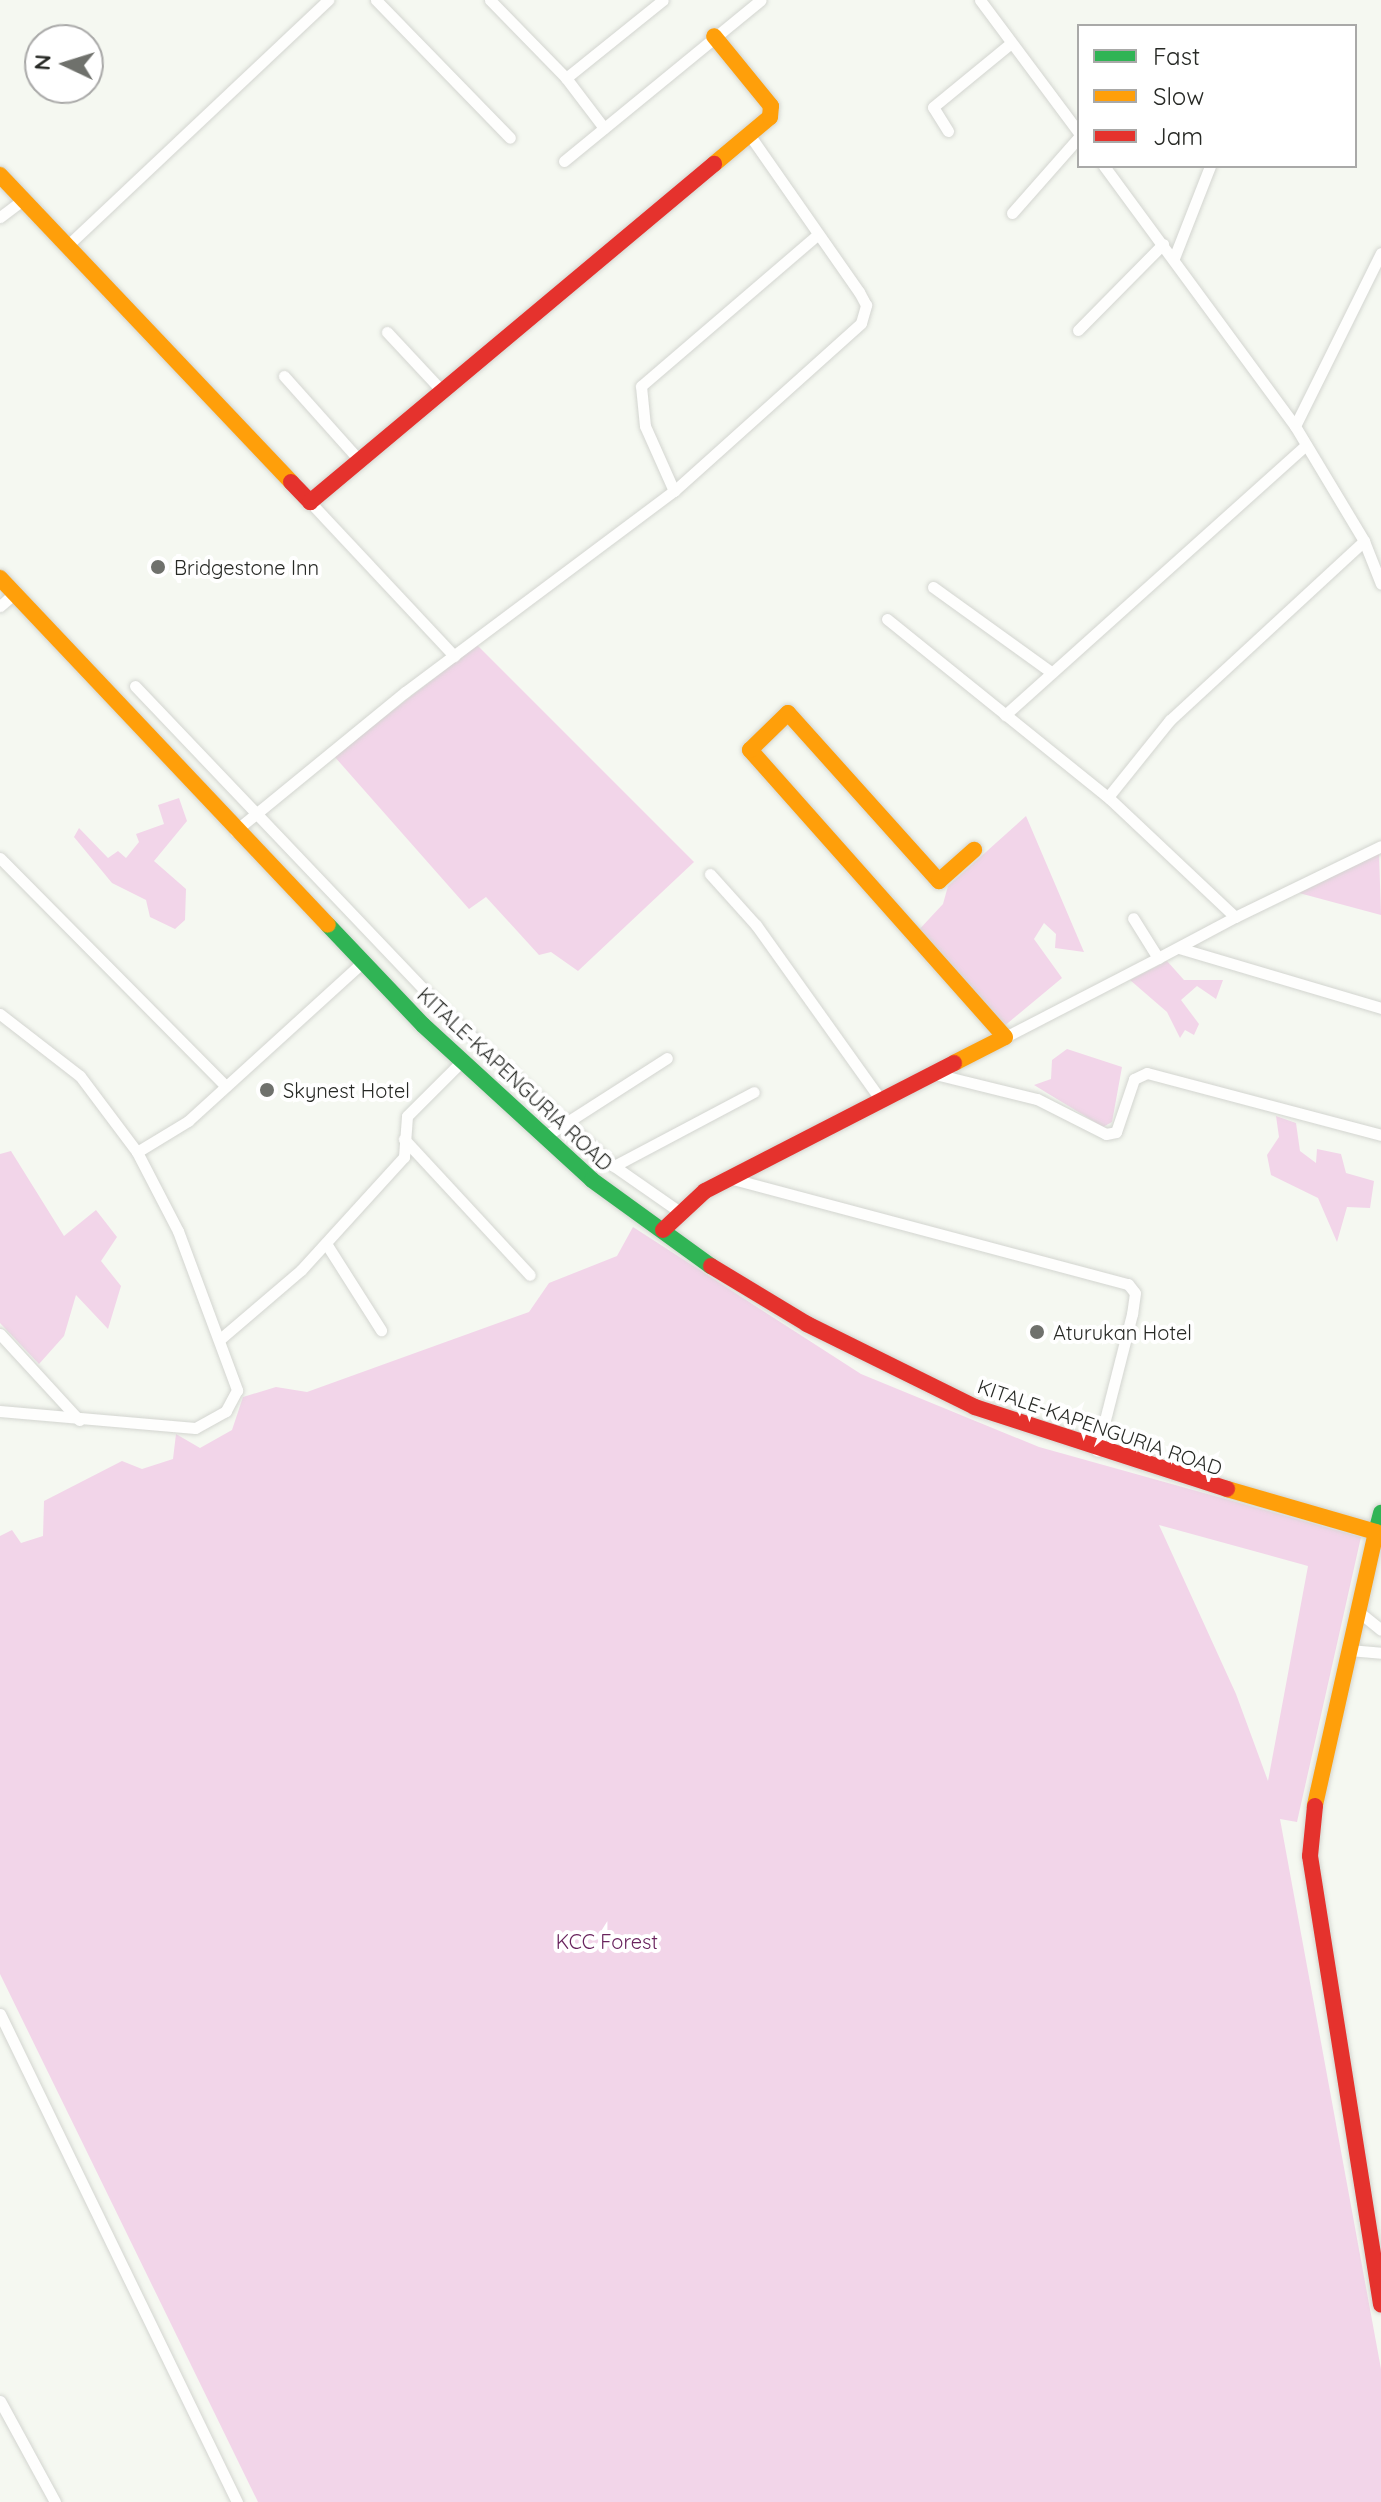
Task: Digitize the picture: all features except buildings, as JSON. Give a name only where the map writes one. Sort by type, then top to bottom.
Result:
[{"type":"main road","points":[[0,175],[310,502],[770,117],[771,106],[714,36]]},
{"type":"main road","name":"KITALE-KAPENGURIA ROAD","points":[[0,578],[235,831],[462,1061],[544,1137],[663,1230],[749,1291],[861,1353],[975,1407],[1097,1451],[1376,1532]]},
{"type":"main road","points":[[663,1230],[677,1210],[728,1178],[1005,1037],[750,750],[788,713],[939,881],[974,850]]},
{"type":"main road","points":[[1381,1513],[1318,1775],[1310,1856],[1381,2304]]},
{"type":"street","points":[[67,246],[328,0]]},
{"type":"street","points":[[376,0],[510,138]]},
{"type":"street","points":[[490,0],[566,78],[604,128]]},
{"type":"street","points":[[566,78],[663,0]]},
{"type":"street","points":[[564,161],[761,0]]},
{"type":"street","points":[[980,0],[1077,132]]},
{"type":"street","points":[[948,131],[933,107],[1011,43]]},
{"type":"street","points":[[235,831],[454,656],[674,491],[866,313],[748,133]]},
{"type":"street","points":[[1012,213],[1077,137]]},
{"type":"street","points":[[1106,168],[1295,426],[1364,541],[1381,584]]},
{"type":"street","points":[[1174,258],[1209,168]]},
{"type":"street","points":[[0,217],[24,199]]},
{"type":"street","points":[[674,491],[645,426],[641,386],[817,235]]},
{"type":"street","points":[[1078,330],[1163,244]]},
{"type":"street","points":[[1295,426],[1381,253]]},
{"type":"street","points":[[387,332],[441,390]]},
{"type":"street","points":[[284,376],[359,460]]},
{"type":"street","points":[[1005,715],[1306,445]]},
{"type":"street","points":[[310,502],[454,656]]},
{"type":"street","points":[[1108,797],[1181,709],[1364,541]]},
{"type":"street","points":[[933,587],[1051,672]]},
{"type":"street","points":[[0,606],[15,593]]},
{"type":"street","points":[[887,619],[1108,797],[1235,917]]},
{"type":"street","points":[[135,686],[256,814],[560,1122],[614,1166],[677,1210]]},
{"type":"street","points":[[1005,1037],[1235,917],[1381,846]]},
{"type":"street","points":[[0,858],[226,1086]]},
{"type":"street","points":[[710,874],[756,925],[881,1100]]},
{"type":"street","points":[[1133,918],[1158,958]]},
{"type":"street","points":[[1179,948],[1381,1008]]},
{"type":"street","points":[[137,1152],[160,1143],[364,961]]},
{"type":"street","points":[[0,1014],[80,1076],[137,1152],[178,1231],[237,1390],[208,1425],[79,1420],[0,1411]]},
{"type":"street","points":[[544,1137],[560,1122],[667,1058]]},
{"type":"street","points":[[219,1340],[327,1245],[404,1157],[404,1139],[413,1107],[462,1061]]},
{"type":"street","points":[[935,1074],[1037,1099],[1106,1134],[1116,1132],[1134,1079],[1147,1073],[1381,1135]]},
{"type":"street","points":[[614,1166],[754,1092]]},
{"type":"street","points":[[404,1139],[530,1275]]},
{"type":"street","points":[[728,1178],[1128,1284],[1132,1314],[1097,1451]]},
{"type":"street","points":[[327,1245],[381,1330]]},
{"type":"street","points":[[0,1334],[79,1420]]},
{"type":"street","points":[[1359,1612],[1381,1630]]},
{"type":"street","points":[[1349,1650],[1381,1653]]},
{"type":"street","points":[[0,2014],[237,2502]]},
{"type":"street","points":[[0,2401],[55,2502]]},
{"type":"green space","points":[[477,645],[694,862],[578,971],[551,952],[539,955],[486,897],[469,909],[334,756]]},
{"type":"green space","points":[[179,798],[187,821],[154,861],[186,889],[185,920],[175,929],[150,917],[146,900],[112,883],[74,837],[79,828],[108,858],[118,851],[126,858],[139,842],[136,834],[164,824],[158,805]]},
{"type":"green space","points":[[1026,816],[1084,952],[1055,948],[1056,934],[1044,923],[1034,939],[1062,978],[1003,1027],[915,934],[943,904],[948,886]]},
{"type":"green space","points":[[1379,853],[1381,915],[1299,893]]},
{"type":"green space","points":[[1167,961],[1184,980],[1223,980],[1216,999],[1197,986],[1181,1000],[1199,1024],[1194,1035],[1185,1030],[1180,1038],[1167,1012],[1130,980]]},
{"type":"green space","points":[[1067,1049],[1122,1067],[1112,1122],[1103,1127],[1034,1085],[1051,1079],[1052,1060]]},
{"type":"green space","points":[[1276,1116],[1296,1123],[1300,1151],[1316,1163],[1317,1149],[1341,1154],[1346,1173],[1374,1181],[1370,1208],[1347,1207],[1337,1242],[1318,1198],[1271,1175],[1267,1155],[1279,1137]]},
{"type":"green space","points":[[11,1151],[64,1236],[96,1210],[117,1237],[101,1261],[121,1286],[108,1329],[76,1295],[64,1336],[39,1364],[0,1323],[0,1154]]},
{"type":"green space","name":"KCC Forest","points":[[633,1227],[861,1374],[1039,1447],[1361,1537],[1297,1822],[1280,1819],[1381,2369],[1381,2502],[258,2502],[0,1974],[0,1536],[12,1530],[21,1543],[43,1536],[44,1501],[122,1461],[142,1469],[173,1459],[176,1434],[200,1448],[232,1430],[243,1397],[276,1387],[307,1392],[529,1312],[549,1283],[617,1256]],"holes":[[[1159,1525],[1308,1566],[1268,1781],[1236,1694]]]},
{"type":"traffic: fast","points":[[328,925],[423,1025],[592,1180],[711,1266]]},
{"type":"traffic: fast","points":[[1376,1532],[1381,1513]]},
{"type":"traffic: slow","points":[[714,36],[771,106],[770,117],[714,164]]},
{"type":"traffic: slow","points":[[0,175],[291,482]]},
{"type":"traffic: slow","points":[[0,578],[328,925]]},
{"type":"traffic: slow","points":[[954,1063],[1005,1037],[750,750],[788,713],[939,881],[974,850]]},
{"type":"traffic: slow","points":[[1227,1489],[1376,1532],[1315,1806]]},
{"type":"traffic: jam","points":[[291,482],[310,502],[714,164]]},
{"type":"traffic: jam","points":[[663,1230],[705,1191],[954,1063]]},
{"type":"traffic: jam","points":[[711,1266],[807,1324],[975,1407],[1227,1489]]},
{"type":"traffic: jam","points":[[1315,1806],[1310,1856],[1381,2304]]},
{"type":"place","name":"Bridgestone Inn","points":[[158,567]]},
{"type":"place","name":"Skynest Hotel","points":[[267,1090]]},
{"type":"place","name":"Aturukan Hotel","points":[[1037,1332]]}]
